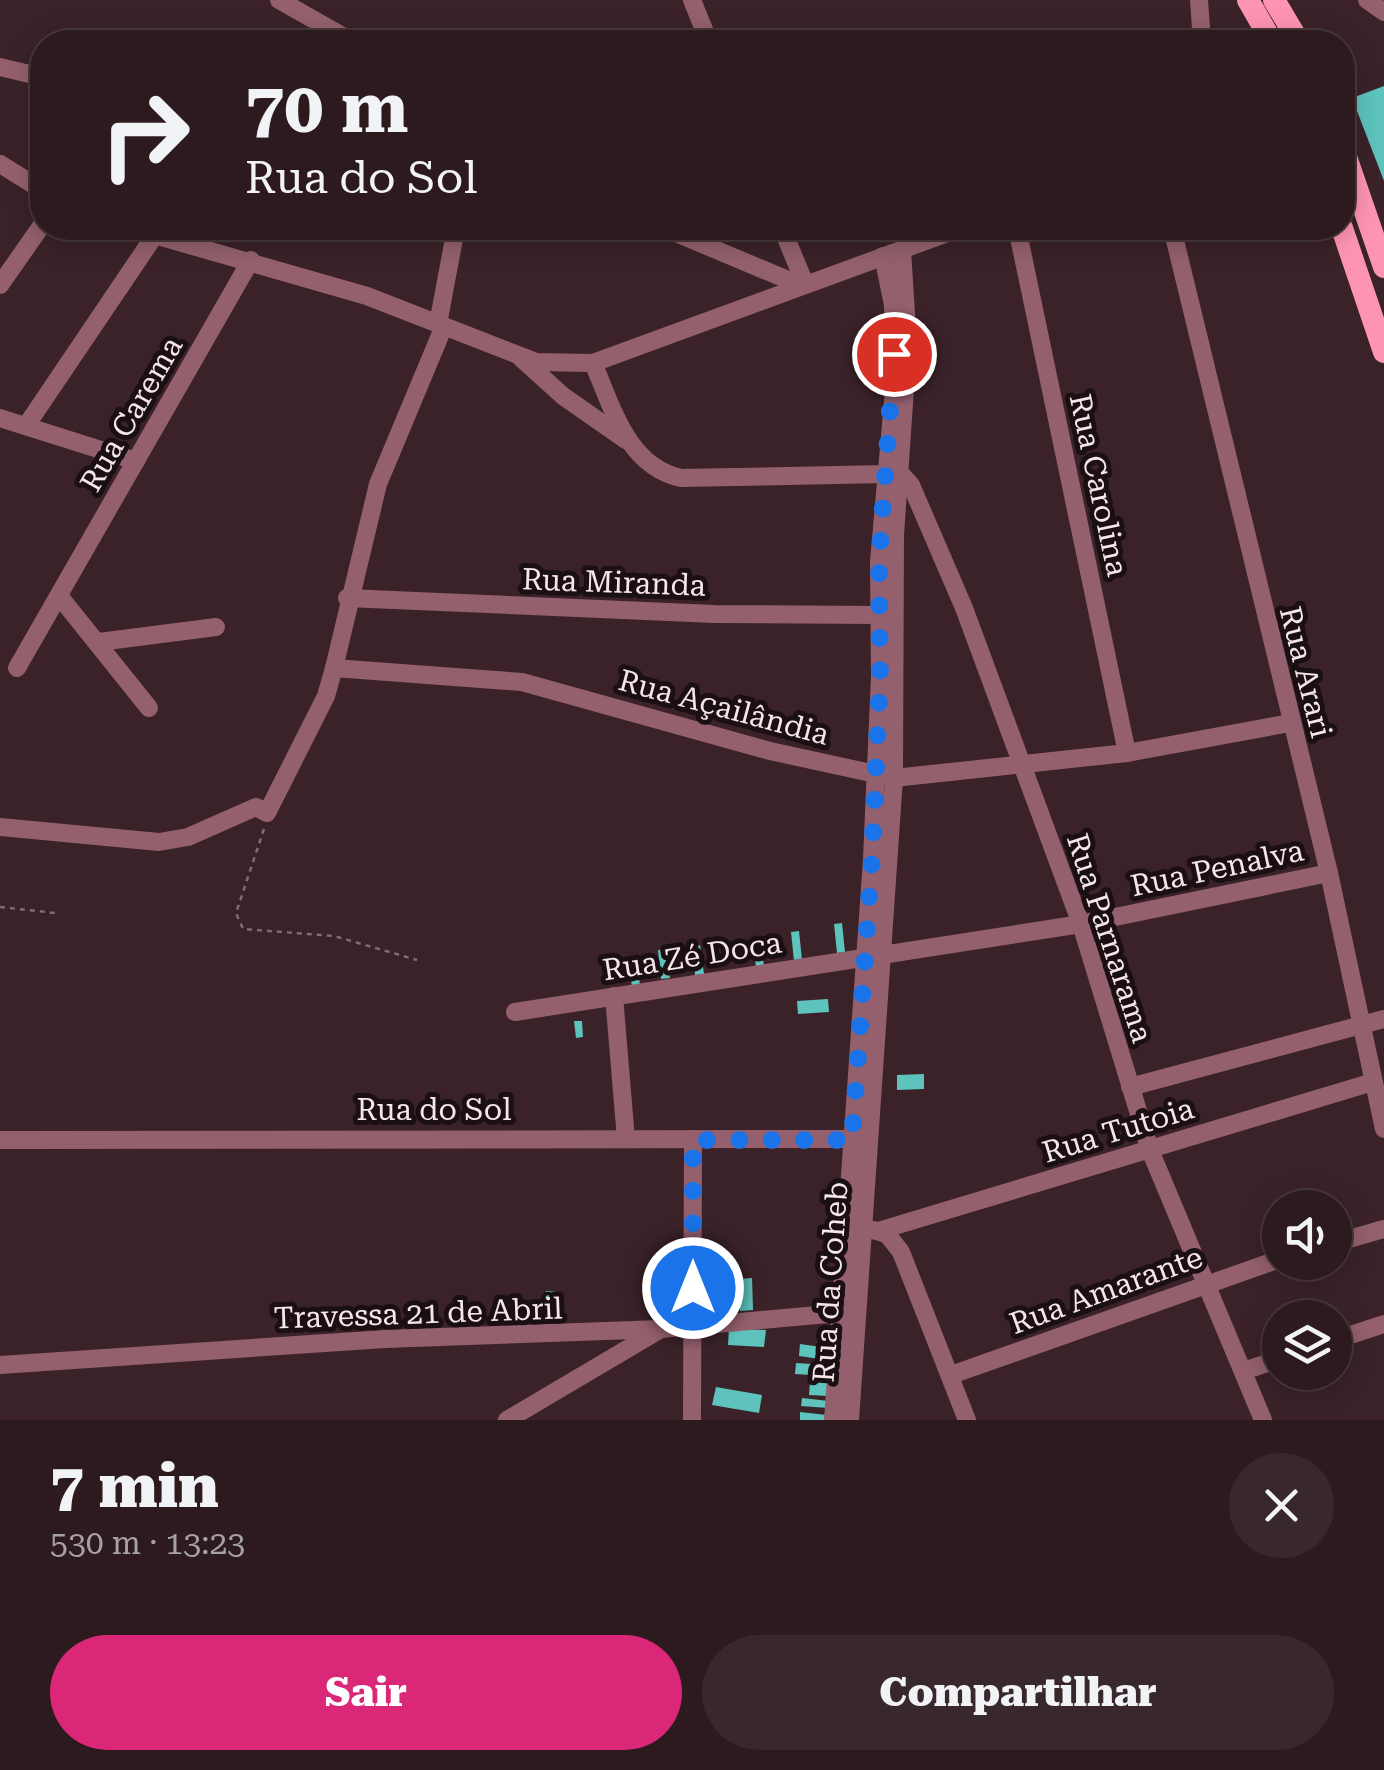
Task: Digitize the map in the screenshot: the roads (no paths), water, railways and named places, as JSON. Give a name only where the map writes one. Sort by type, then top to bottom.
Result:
[{"type":"main road","points":[[1248,0],[1265,30]]},
{"type":"main road","points":[[1274,0],[1292,30]]},
{"type":"main road","points":[[1355,183],[1384,267]]},
{"type":"main road","points":[[1355,224],[1368,221]]},
{"type":"main road","points":[[1346,240],[1384,352]]},
{"type":"street","points":[[279,0],[332,30]]},
{"type":"street","points":[[692,0],[704,30]]},
{"type":"street","points":[[1199,0],[1201,30]]},
{"type":"street","points":[[1367,0],[1384,12]]},
{"type":"street","points":[[0,67],[30,74]]},
{"type":"street","points":[[0,164],[30,183]]},
{"type":"street","points":[[0,285],[32,240]]},
{"type":"street","points":[[26,426],[153,240]]},
{"type":"street","points":[[208,240],[251,260],[554,364],[593,363],[928,240]]},
{"type":"street","points":[[0,827],[159,842],[188,837],[256,806],[267,813],[326,696],[378,484],[441,325],[454,240]]},
{"type":"street","points":[[693,240],[802,285]]},
{"type":"street","points":[[786,240],[802,285]]},
{"type":"street","name":"Rua Carolina","points":[[1020,240],[1127,753]]},
{"type":"street","name":"Rua Arari","points":[[1175,240],[1329,872],[1384,1129]]},
{"type":"street","name":"Rua da Coheb","points":[[885,776],[880,615],[908,345],[902,250]]},
{"type":"street","name":"Rua da Coheb","points":[[850,1420],[863,1228],[860,1139],[885,776],[896,536],[894,346],[891,286],[883,256]]},
{"type":"street","name":"Rua Carema","points":[[17,668],[251,260]]},
{"type":"street","points":[[517,354],[563,396],[629,442]]},
{"type":"street","points":[[593,363],[629,442],[646,464],[680,478],[894,475]]},
{"type":"street","points":[[0,418],[136,461]]},
{"type":"street","name":"Rua Parnarama","points":[[894,475],[918,496],[934,530],[1081,924],[1150,1150],[1262,1420]]},
{"type":"street","points":[[60,597],[149,708]]},
{"type":"street","name":"Rua Miranda","points":[[347,598],[714,614],[880,615]]},
{"type":"street","points":[[99,642],[216,627]]},
{"type":"street","name":"Rua Açailândia","points":[[334,668],[522,682],[770,751],[885,776],[1021,767],[1127,753],[1290,723]]},
{"type":"street","name":"Rua Penalva","points":[[871,956],[1081,924],[1329,872]]},
{"type":"street","name":"Rua Zé Doca","points":[[514,1012],[871,956]]},
{"type":"street","points":[[614,996],[626,1139]]},
{"type":"street","points":[[1130,1086],[1384,1018]]},
{"type":"street","name":"Rua Tutoia","points":[[863,1228],[1150,1150],[1373,1082]]},
{"type":"street","name":"Rua do Sol","points":[[0,1140],[860,1139]]},
{"type":"street","points":[[692,1420],[693,1140]]},
{"type":"street","points":[[863,1228],[888,1234],[902,1252],[967,1420]]},
{"type":"street","name":"Rua da Coheb","points":[[834,1420],[839,1312],[863,1228]]},
{"type":"street","points":[[1352,1238],[1384,1229]]},
{"type":"street","name":"Rua Amarante","points":[[951,1375],[1262,1265]]},
{"type":"street","name":"Travessa 21 de Abril","points":[[0,1365],[385,1339],[661,1329],[839,1312]]},
{"type":"street","points":[[1352,1334],[1384,1324]]},
{"type":"street","points":[[507,1420],[524,1414],[661,1329]]},
{"type":"street","points":[[1243,1371],[1262,1365]]}]
